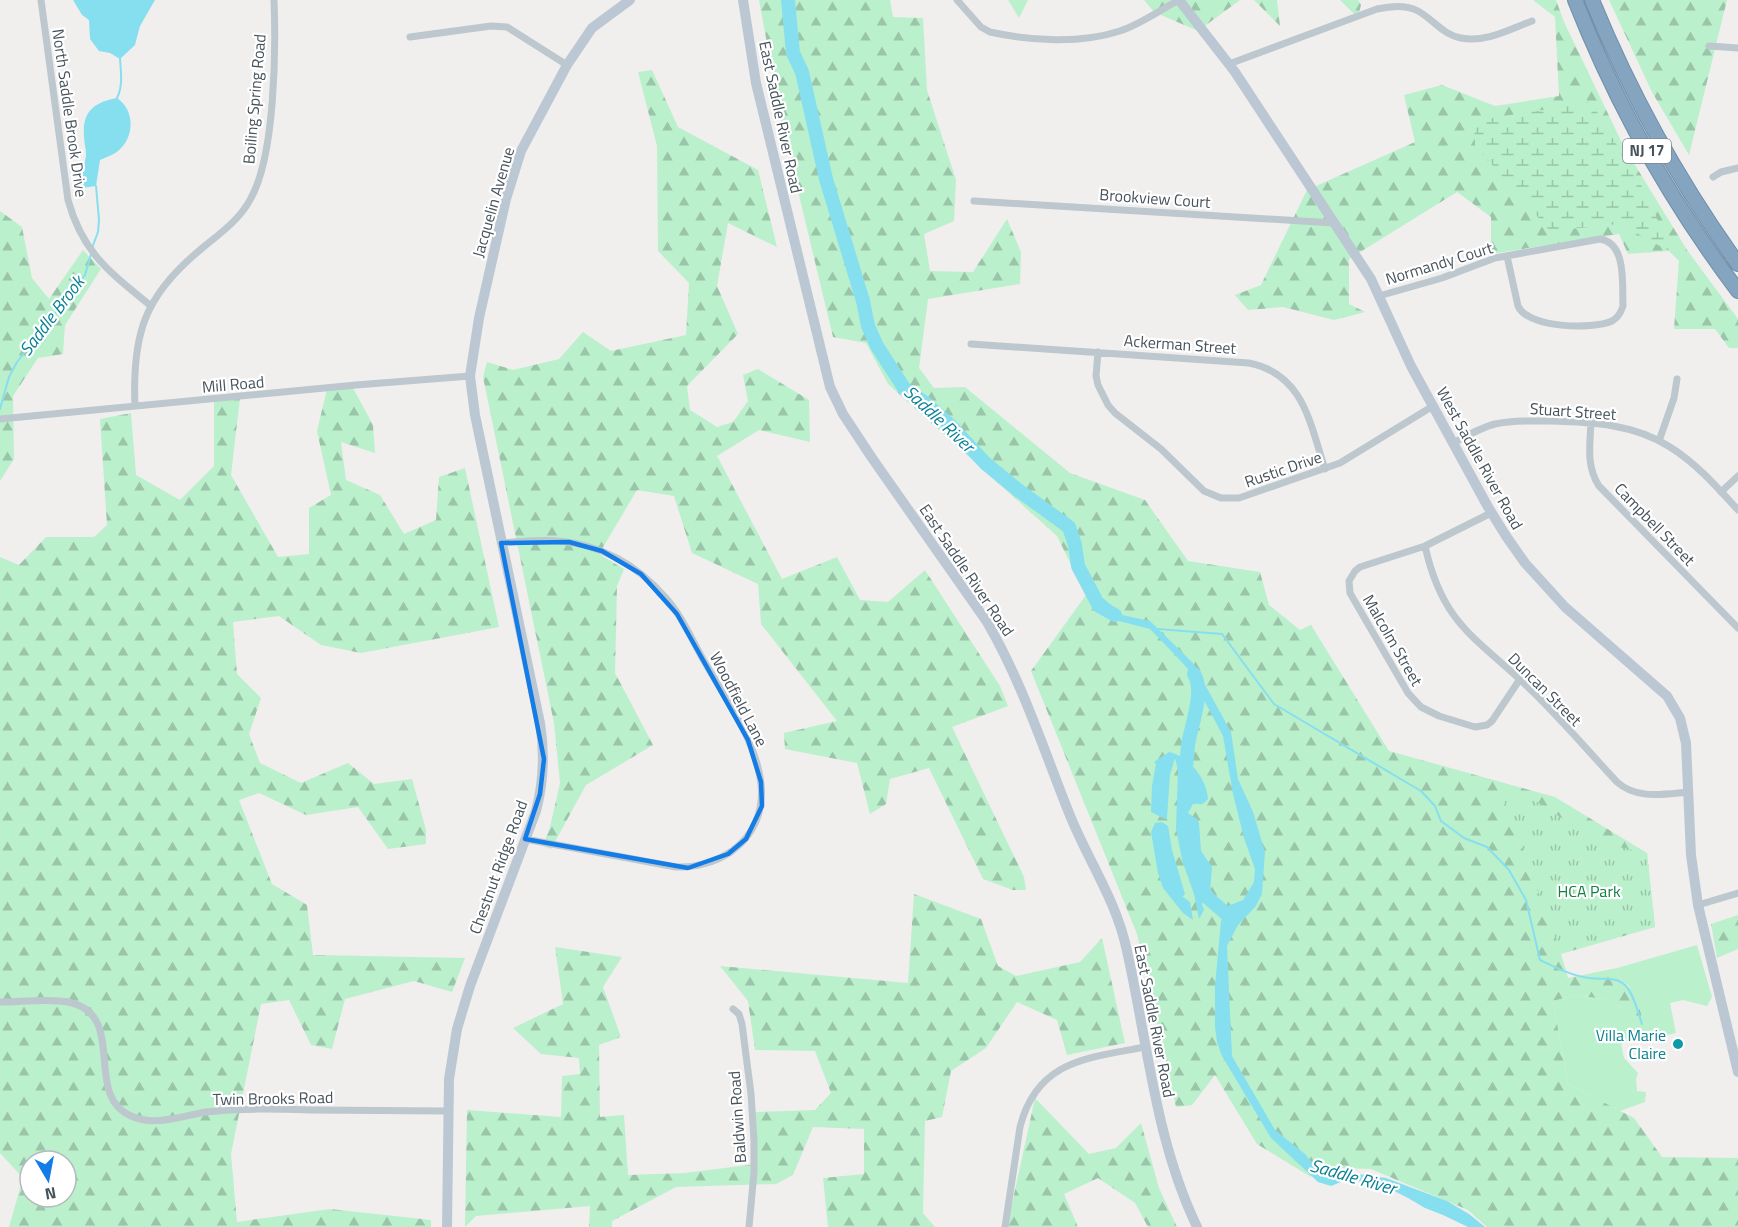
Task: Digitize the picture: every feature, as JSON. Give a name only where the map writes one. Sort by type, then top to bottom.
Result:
[{"type":"highway","name":"NJ 17","points":[[1575,0],[1603,65],[1645,147],[1692,226],[1738,291]]},
{"type":"highway","name":"NJ 17","points":[[1592,0],[1616,57],[1653,129],[1690,193],[1738,264]]},
{"type":"street","name":"North Saddle Brook Drive","points":[[41,0],[68,200],[73,217],[83,240],[96,258],[151,306]]},
{"type":"street","name":"Boiling Spring Road","points":[[135,406],[135,352],[151,306],[166,281],[178,268],[237,219],[257,187],[266,158],[271,101],[274,0]]},
{"type":"street","name":"Jacquelin Avenue","points":[[470,376],[481,308],[501,218],[521,151],[567,65],[592,28],[630,0]]},
{"type":"street","name":"East Saddle River Road","points":[[743,0],[756,83],[830,387],[849,423],[981,613],[1013,669],[1070,815],[1114,907],[1127,950],[1165,1141],[1181,1190],[1197,1227]]},
{"type":"street","points":[[957,0],[981,27],[990,32],[1053,40],[1122,31],[1179,0]]},
{"type":"street","name":"West Saddle River Road","points":[[1179,0],[1229,64],[1371,279],[1411,366],[1491,513],[1525,563],[1564,607],[1658,686],[1680,718],[1684,731],[1691,855],[1698,905],[1734,1040],[1738,1072]]},
{"type":"street","points":[[1229,64],[1387,7],[1418,11],[1440,29],[1460,38],[1469,39],[1490,37],[1532,21]]},
{"type":"street","points":[[410,38],[491,26],[507,27],[567,65]]},
{"type":"street","points":[[1709,46],[1738,48]]},
{"type":"street","points":[[1713,177],[1721,172],[1738,168]]},
{"type":"street","name":"Brookview Court","points":[[974,201],[1334,223]]},
{"type":"street","name":"Normandy Court","points":[[1379,296],[1442,278],[1488,260],[1507,256],[1600,239],[1616,247],[1619,253],[1623,306],[1614,320],[1599,324],[1563,325],[1533,320],[1521,312],[1518,306],[1507,256]]},
{"type":"street","name":"Ackerman Street","points":[[971,344],[1249,363],[1275,372],[1292,386],[1303,404],[1325,469]]},
{"type":"street","name":"Rustic Drive","points":[[1098,352],[1096,376],[1098,385],[1114,413],[1161,449],[1204,491],[1212,496],[1230,499],[1325,469],[1357,455],[1433,406]]},
{"type":"street","name":"Mill Road","points":[[0,419],[470,376]]},
{"type":"street","name":"Chestnut Ridge Road","points":[[447,1227],[447,1111],[452,1054],[464,1004],[540,794],[543,768],[543,741],[475,415],[470,376]]},
{"type":"street","points":[[1659,441],[1674,398],[1677,379]]},
{"type":"street","name":"Stuart Street","points":[[1453,443],[1476,431],[1507,422],[1591,422],[1618,426],[1659,441],[1684,456],[1738,510]]},
{"type":"street","name":"Campbell Street","points":[[1591,422],[1589,460],[1599,486],[1738,628]]},
{"type":"street","points":[[1721,492],[1738,476]]},
{"type":"street","name":"Malcolm Street","points":[[1491,513],[1425,546],[1360,567],[1351,575],[1350,593],[1408,693],[1421,707],[1430,712],[1481,727],[1492,721],[1520,679]]},
{"type":"street","name":"Woodfield Lane","points":[[501,543],[545,539],[586,546],[617,558],[654,585],[677,614],[742,728],[761,782],[762,806],[746,839],[728,854],[703,865],[688,868],[676,867],[525,839]]},
{"type":"street","name":"Duncan Street","points":[[1425,546],[1440,594],[1457,621],[1469,635],[1520,679],[1617,782],[1627,790],[1643,795],[1689,792]]},
{"type":"street","points":[[1698,905],[1738,893]]},
{"type":"street","name":"Twin Brooks Road","points":[[0,1002],[66,1002],[82,1008],[96,1021],[103,1039],[106,1083],[111,1099],[123,1112],[141,1120],[163,1121],[196,1114],[245,1109],[447,1111]]},
{"type":"street","name":"Baldwin Road","points":[[734,1009],[739,1014],[742,1024],[753,1117],[754,1172],[749,1227]]},
{"type":"street","points":[[1005,1227],[1020,1127],[1034,1093],[1044,1081],[1068,1064],[1146,1047]]},
{"type":"highlighted area","points":[[569,542],[602,551],[641,574],[677,614],[748,740],[761,782],[762,806],[746,839],[728,854],[688,868],[525,839],[540,794],[544,759],[501,543]]},
{"type":"green space","points":[[759,0],[890,0],[893,17],[923,18],[927,90],[956,180],[954,221],[924,234],[930,271],[973,272],[1007,219],[1021,252],[1020,284],[928,299],[919,368],[934,388],[965,387],[1070,473],[1145,500],[1188,561],[1260,572],[1269,605],[1300,630],[1311,625],[1389,751],[1555,797],[1647,853],[1655,927],[1561,954],[1568,978],[1617,968],[1621,980],[1637,1001],[1645,1028],[1642,1031],[1636,1030],[1621,1007],[1603,999],[1575,995],[1553,1001],[1568,1084],[1634,1118],[1662,1157],[1738,1158],[1738,1227],[1487,1227],[1468,1210],[1371,1169],[1312,1167],[1311,1177],[1257,1144],[1215,1075],[1192,1105],[1176,1107],[1137,934],[1031,671],[1086,595],[1057,536],[888,384],[866,343],[833,337],[781,120]]},
{"type":"green space","points":[[1008,0],[1028,0],[1019,18]]},
{"type":"green space","points":[[1144,0],[1240,0],[1198,31],[1154,12]]},
{"type":"green space","points":[[1254,0],[1277,0],[1280,26]]},
{"type":"green space","points":[[1340,0],[1358,0],[1361,5],[1358,18]]},
{"type":"green space","points":[[1533,0],[1556,0],[1564,22],[1624,147],[1687,250],[1738,319],[1738,348],[1729,348],[1715,329],[1674,329],[1679,261],[1669,251],[1628,254],[1619,234],[1491,254],[1491,217],[1457,192],[1349,259],[1349,304],[1365,312],[1334,320],[1283,307],[1248,310],[1235,295],[1261,285],[1307,190],[1415,142],[1404,95],[1442,85],[1495,106],[1559,96],[1555,17]]},
{"type":"green space","points":[[1609,0],[1727,0],[1689,155],[1652,92]]},
{"type":"green space","points":[[652,70],[678,127],[758,170],[777,247],[728,223],[717,286],[738,334],[687,386],[690,410],[717,427],[733,422],[748,401],[743,375],[758,369],[809,400],[810,442],[759,430],[717,456],[782,579],[837,557],[860,600],[888,602],[925,570],[1000,686],[1008,706],[952,727],[1024,877],[1026,890],[1013,890],[983,879],[929,768],[890,779],[886,804],[870,814],[857,763],[785,749],[784,733],[837,721],[761,624],[758,584],[692,553],[674,496],[637,490],[599,554],[624,569],[617,586],[615,673],[653,745],[586,785],[551,849],[543,846],[550,827],[560,783],[554,723],[483,377],[487,362],[513,370],[559,359],[583,332],[611,351],[686,335],[689,283],[658,251],[657,146],[638,72]]},
{"type":"green space","points":[[1591,102],[1650,200],[1669,251],[1620,224],[1550,231],[1475,145],[1474,121]]},
{"type":"green space","points":[[0,211],[22,227],[32,278],[49,299],[83,250],[101,269],[65,325],[63,354],[38,358],[13,396],[14,459],[0,481]]},
{"type":"green space","points":[[352,386],[373,425],[375,453],[341,442],[346,480],[380,495],[404,534],[436,520],[439,477],[465,468],[499,627],[361,653],[321,645],[279,616],[233,622],[237,674],[261,698],[249,734],[260,763],[301,783],[348,763],[374,784],[412,779],[426,830],[426,844],[388,849],[358,807],[306,815],[259,793],[239,800],[272,884],[307,905],[313,955],[465,958],[452,992],[414,981],[345,999],[332,1049],[311,1045],[289,1000],[261,1004],[231,1154],[237,1222],[330,1209],[431,1220],[431,1227],[9,1227],[18,1196],[18,1209],[78,1209],[78,1149],[18,1149],[18,1173],[0,1153],[0,557],[19,565],[46,537],[94,537],[107,525],[100,419],[131,413],[136,475],[180,500],[214,466],[214,400],[240,398],[231,475],[278,557],[309,554],[309,508],[331,495],[317,431],[327,389]]},
{"type":"green space","name":"HCA Park","points":[[1501,792],[1534,800],[1600,843],[1647,853],[1655,927],[1559,948]]},
{"type":"green space","points":[[914,894],[981,919],[998,966],[1016,976],[1080,962],[1102,938],[1125,1043],[1067,1055],[1057,1020],[1017,1002],[986,1048],[951,1071],[942,1117],[925,1121],[923,1213],[935,1227],[828,1227],[823,1178],[864,1174],[864,1129],[813,1127],[793,1175],[776,1184],[676,1187],[612,1221],[612,1227],[589,1227],[590,1206],[476,1216],[465,1227],[467,1110],[561,1117],[562,1076],[580,1074],[579,1058],[541,1054],[513,1028],[563,1004],[555,947],[622,957],[603,987],[621,1037],[599,1045],[600,1117],[624,1115],[628,1175],[685,1173],[756,1164],[755,1112],[815,1110],[831,1093],[815,1051],[755,1050],[748,1001],[720,966],[908,983]]},
{"type":"green space","points":[[1738,915],[1738,949],[1717,958],[1711,924]]},
{"type":"green space","points":[[1697,945],[1712,997],[1707,1006],[1683,1000],[1670,1003],[1676,1033],[1650,1039],[1643,1033],[1621,1044],[1624,1058],[1638,1073],[1637,1091],[1646,1092],[1645,1102],[1620,1111],[1568,1084],[1553,1001],[1575,995],[1603,999],[1621,1007],[1630,1017],[1636,1030],[1629,986],[1621,980],[1617,968]]},
{"type":"green space","points":[[1035,1098],[1089,1154],[1116,1148],[1141,1123],[1159,1188],[1177,1227],[1148,1227],[1135,1203],[1098,1178],[1064,1194],[1078,1227],[1007,1227]]},
{"type":"water","points":[[73,0],[155,0],[140,26],[135,45],[120,59],[110,53],[99,51],[90,39],[89,20],[82,15]]},
{"type":"water","points":[[117,98],[123,103],[130,116],[128,138],[118,151],[100,160],[96,186],[82,188],[81,175],[86,155],[84,128],[87,114],[96,105]]},
{"type":"water","points":[[1103,598],[1122,615],[1150,621],[1193,663],[1231,732],[1238,779],[1253,812],[1265,852],[1262,894],[1256,906],[1238,925],[1227,946],[1232,1056],[1275,1130],[1305,1154],[1313,1164],[1337,1171],[1386,1178],[1447,1201],[1485,1227],[1468,1227],[1384,1186],[1368,1181],[1341,1182],[1331,1186],[1318,1182],[1271,1138],[1222,1056],[1215,1027],[1215,986],[1221,921],[1228,906],[1243,900],[1254,882],[1255,869],[1244,838],[1233,794],[1223,736],[1187,668],[1150,629],[1107,618],[1098,609]]},
{"type":"water","points":[[1169,752],[1190,763],[1200,776],[1207,791],[1208,799],[1202,804],[1193,804],[1188,813],[1199,823],[1201,851],[1212,867],[1210,891],[1202,904],[1204,910],[1199,919],[1194,894],[1182,860],[1176,828],[1178,771],[1175,758],[1170,775],[1167,818],[1151,812],[1156,764],[1154,762]]},
{"type":"water","points":[[1162,822],[1168,826],[1172,850],[1185,894],[1182,896],[1190,902],[1193,920],[1183,913],[1163,888],[1158,873],[1151,832],[1155,823]]},
{"type":"waterway","name":"Saddle River","points":[[788,0],[793,53],[802,72],[826,179],[863,301],[868,326],[877,346],[904,388],[951,426],[985,463],[1069,527],[1078,566],[1099,606],[1115,615]]},
{"type":"waterway","name":"Saddle Brook","points":[[117,98],[121,84],[120,59]]},
{"type":"waterway","name":"Saddle Brook","points":[[92,248],[98,232],[99,220],[96,186]]},
{"type":"waterway","name":"Saddle Brook","points":[[0,409],[9,377],[17,362],[85,275],[91,254]]},
{"type":"waterway","points":[[1158,629],[1222,634],[1274,704],[1421,791],[1435,806],[1441,821],[1464,838],[1487,847],[1509,870],[1526,900],[1540,960],[1576,975],[1621,982],[1631,993],[1642,1024]]},
{"type":"waterway","name":"Saddle River","points":[[1185,779],[1188,745],[1198,699],[1197,681],[1194,674]]},
{"type":"waterway","name":"Saddle River","points":[[1199,883],[1208,898],[1230,917],[1228,926]]},
{"type":"place","name":"Villa Marie Claire","points":[[1678,1044]]}]
